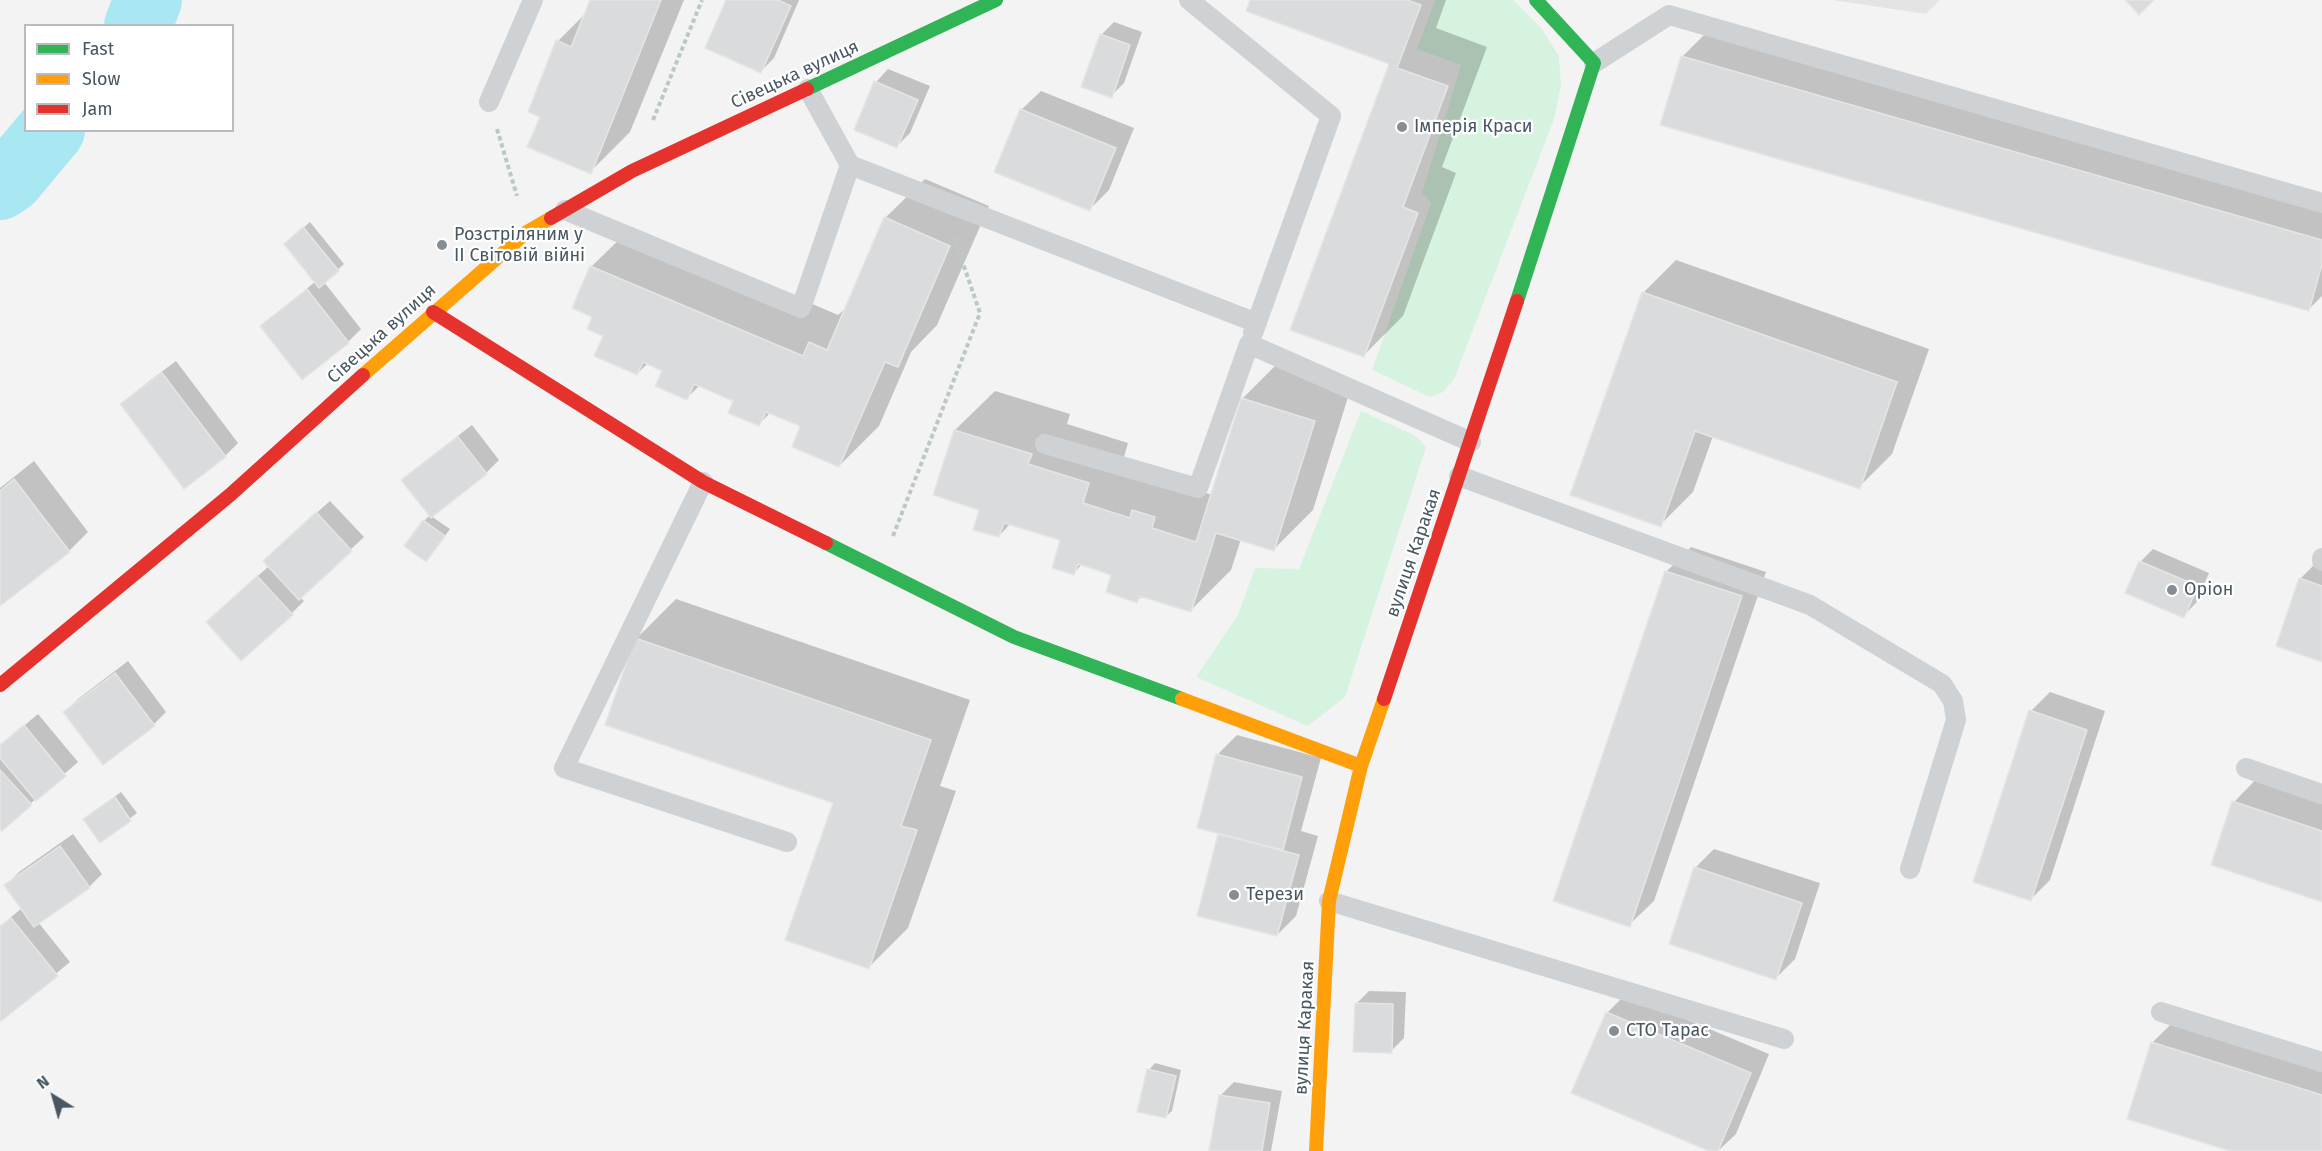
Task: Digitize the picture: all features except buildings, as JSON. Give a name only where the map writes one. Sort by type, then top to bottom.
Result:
[{"type":"street","name":"Сівецька вулиця","points":[[0,685],[230,495],[433,312],[527,232],[632,171],[996,0]]},
{"type":"street","points":[[1536,0],[1594,63]]},
{"type":"street","name":"вулиця Каракая","points":[[1316,1151],[1329,902],[1360,766],[1471,442],[1594,63]]},
{"type":"street","points":[[433,312],[703,482],[1014,637],[1360,766]]},
{"type":"lane","points":[[489,102],[533,0]]},
{"type":"lane","points":[[1045,444],[1198,488],[1331,116],[1189,0]]},
{"type":"lane","points":[[1594,63],[1669,15],[2322,203]]},
{"type":"lane","points":[[808,89],[850,165],[1257,323]]},
{"type":"lane","points":[[565,210],[801,308],[850,165]]},
{"type":"lane","points":[[1249,344],[1471,442]]},
{"type":"lane","points":[[1459,476],[1810,605],[1942,684],[1953,701],[1956,720],[1910,869]]},
{"type":"lane","points":[[703,482],[564,768],[787,842]]},
{"type":"lane","points":[[2246,768],[2322,794]]},
{"type":"lane","points":[[1329,902],[1784,1039]]},
{"type":"lane","points":[[2161,1012],[2322,1062]]},
{"type":"path","points":[[632,171],[702,0]]},
{"type":"path","points":[[489,102],[527,232]]},
{"type":"path","points":[[879,570],[980,313],[942,201]]},
{"type":"shaded area","points":[[1832,0],[1940,0],[1926,14]]},
{"type":"green space","points":[[1435,0],[1513,0],[1541,28],[1559,56],[1561,85],[1554,119],[1454,379],[1443,392],[1430,397],[1372,370],[1431,203],[1422,193],[1461,65],[1417,49]]},
{"type":"green space","points":[[1361,411],[1416,436],[1426,447],[1345,697],[1308,726],[1196,677],[1238,615],[1255,568],[1299,569]]},
{"type":"waterway","points":[[139,24],[148,0]]},
{"type":"waterway","points":[[0,186],[10,179],[49,132]]},
{"type":"traffic: fast","points":[[807,89],[996,0]]},
{"type":"traffic: fast","points":[[1517,301],[1594,63],[1536,0]]},
{"type":"traffic: fast","points":[[826,543],[1014,637],[1182,699]]},
{"type":"traffic: slow","points":[[363,375],[527,232],[551,218]]},
{"type":"traffic: slow","points":[[1182,699],[1361,766]]},
{"type":"traffic: slow","points":[[1316,1151],[1329,901],[1361,766],[1384,699]]},
{"type":"traffic: jam","points":[[551,218],[632,171],[807,89]]},
{"type":"traffic: jam","points":[[1384,699],[1517,301]]},
{"type":"traffic: jam","points":[[433,312],[703,482],[826,543]]},
{"type":"traffic: jam","points":[[0,685],[230,495],[363,375]]},
{"type":"place","name":"Імперія Краси","points":[[1402,127]]},
{"type":"place","name":"Розстріляним у II Світовій війні","points":[[442,245]]},
{"type":"place","name":"Оріон","points":[[2172,590]]},
{"type":"place","name":"Терези","points":[[1234,895]]},
{"type":"place","name":"СТО Тарас","points":[[1614,1031]]}]
